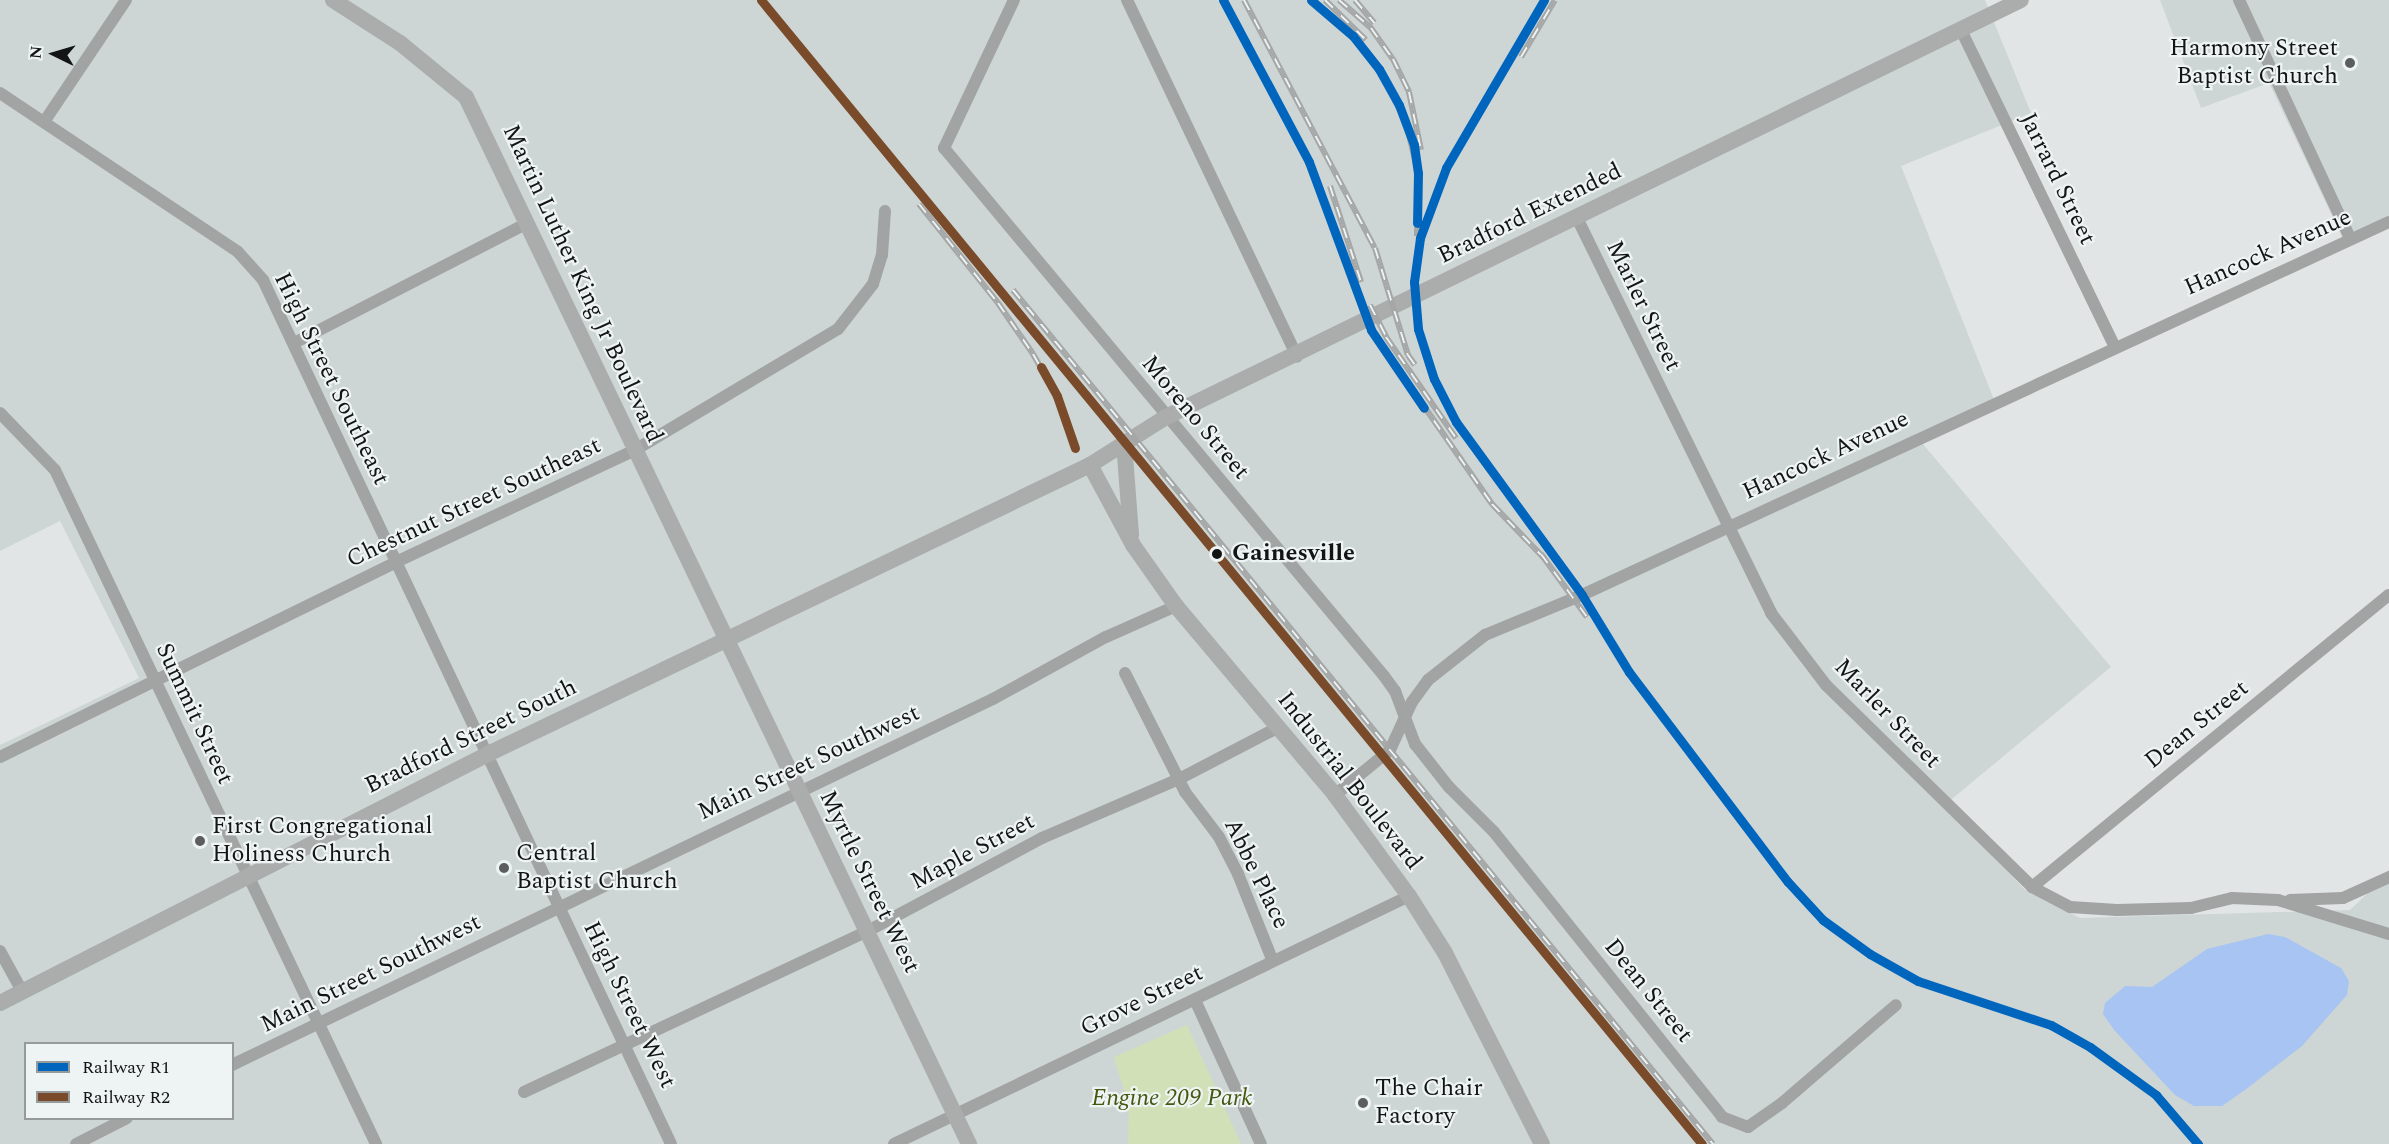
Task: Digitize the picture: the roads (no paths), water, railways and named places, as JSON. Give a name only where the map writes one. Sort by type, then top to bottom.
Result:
[{"type":"street","points":[[44,122],[126,0]]},
{"type":"street","name":"Martin Luther King Jr Boulevard","points":[[333,0],[400,43],[466,97],[726,640]]},
{"type":"street","name":"Moreno Street","points":[[1014,0],[944,148],[1384,676],[1395,691],[1405,721]]},
{"type":"street","points":[[1127,0],[1297,356]]},
{"type":"street","name":"Bradford Extended","points":[[935,539],[1090,465],[1166,417],[1297,356],[2020,0]]},
{"type":"street","points":[[2239,0],[2350,238]]},
{"type":"street","name":"Jarrard Street","points":[[1961,30],[2114,345]]},
{"type":"street","name":"High Street Southeast","points":[[0,93],[238,252],[263,280],[296,342],[486,755]]},
{"type":"street","name":"Chestnut Street Southeast","points":[[0,757],[396,562],[635,450],[847,321],[873,284],[882,255],[885,211]]},
{"type":"street","name":"Marler Street","points":[[1577,218],[1771,613],[1826,685],[2032,887],[2070,907],[2105,909],[2191,908],[2232,898],[2278,900],[2389,934]]},
{"type":"street","name":"Hancock Avenue","points":[[1335,795],[1390,750],[1412,702],[1428,680],[1485,635],[1582,595],[1726,525],[2114,345],[2389,222]]},
{"type":"street","points":[[296,342],[526,224]]},
{"type":"street","name":"Summit Street","points":[[0,413],[55,470],[315,1024],[376,1144]]},
{"type":"street","points":[[1124,443],[1132,545]]},
{"type":"street","name":"Industrial Boulevard","points":[[1090,465],[1132,545],[1176,606],[1335,795],[1409,896],[1445,952],[1542,1144]]},
{"type":"street","name":"Bradford Street South","points":[[0,1003],[486,755],[935,539]]},
{"type":"street","name":"Dean Street","points":[[2032,887],[2389,595]]},
{"type":"street","name":"Main Street Southwest","points":[[234,1064],[558,906],[993,699],[1106,637],[1176,606]]},
{"type":"street","name":"Myrtle Street West","points":[[726,640],[969,1144]]},
{"type":"street","name":"Abbe Place","points":[[1125,673],[1179,779],[1219,837],[1238,874],[1272,959]]},
{"type":"street","name":"Dean Street","points":[[1405,721],[1415,744],[1449,787],[1494,832],[1722,1117],[1748,1127],[1782,1103],[1896,1005]]},
{"type":"street","name":"Maple Street","points":[[524,1092],[866,932],[1042,838],[1179,779],[1279,727]]},
{"type":"street","name":"High Street West","points":[[486,755],[671,1144]]},
{"type":"street","points":[[2278,900],[2343,898],[2389,877]]},
{"type":"street","name":"Grove Street","points":[[894,1144],[1196,1000],[1272,959],[1409,896]]},
{"type":"street","points":[[0,951],[22,991]]},
{"type":"street","points":[[1196,1000],[1261,1144]]},
{"type":"street","points":[[76,1144],[125,1120]]},
{"type":"water","points":[[2268,934],[2285,937],[2341,968],[2349,981],[2347,995],[2302,1046],[2245,1090],[2222,1106],[2194,1106],[2175,1095],[2115,1031],[2103,1014],[2105,1003],[2125,986],[2152,987],[2207,949]]},
{"type":"railway","points":[[1223,0],[1309,162],[1371,330],[1492,504],[1545,559]]},
{"type":"railway","points":[[1244,0],[1375,248],[1408,355],[1415,365]]},
{"type":"railway","points":[[1311,0],[1353,36],[1379,69],[1406,122],[1418,173],[1417,236]]},
{"type":"railway","points":[[1325,0],[1366,40]]},
{"type":"railway","points":[[1339,0],[1371,28],[1393,59],[1409,92],[1421,150]]},
{"type":"railway","points":[[1355,0],[1374,23]]},
{"type":"railway","points":[[1544,0],[1446,168],[1420,238],[1414,282],[1418,329],[1434,379],[1456,422],[1582,595],[1629,672],[1788,882],[1823,920],[1870,954],[1918,981],[2051,1025],[2090,1047],[2156,1095],[2198,1144]]},
{"type":"railway","points":[[1521,57],[1555,0]]},
{"type":"railway","points":[[1330,186],[1361,282]]},
{"type":"railway","points":[[919,204],[998,303],[1033,354],[1057,396],[1075,448]]},
{"type":"railway","points":[[1013,290],[1713,1144]]},
{"type":"railway","points":[[1370,305],[1386,337],[1456,438]]},
{"type":"railway","points":[[1541,554],[1587,617]]},
{"type":"rail line","name":"R2","points":[[761,0],[1702,1144]]},
{"type":"rail line","name":"R1","points":[[1223,0],[1309,162],[1371,330],[1424,408]]},
{"type":"rail line","name":"R1","points":[[1311,0],[1353,36],[1379,69],[1399,105],[1414,145],[1418,173],[1417,223]]},
{"type":"rail line","name":"R1","points":[[1544,0],[1446,168],[1420,238],[1414,282],[1418,329],[1434,379],[1456,422],[1582,595],[1629,672],[1788,882],[1823,920],[1870,954],[1918,981],[2051,1025],[2090,1047],[2156,1095],[2198,1144]]},
{"type":"rail line","name":"R2","points":[[1041,367],[1057,396],[1075,448]]},
{"type":"place","name":"Harmony Street Baptist Church","points":[[2350,63]]},
{"type":"place","name":"Gainesville","points":[[1217,554]]},
{"type":"place","name":"First Congregational Holiness Church","points":[[200,841]]},
{"type":"place","name":"Central Baptist Church","points":[[504,868]]},
{"type":"place","name":"The Chair Factory","points":[[1363,1103]]},
{"type":"park label","name":"Engine 209 Park","points":[[1172,1099]]}]
